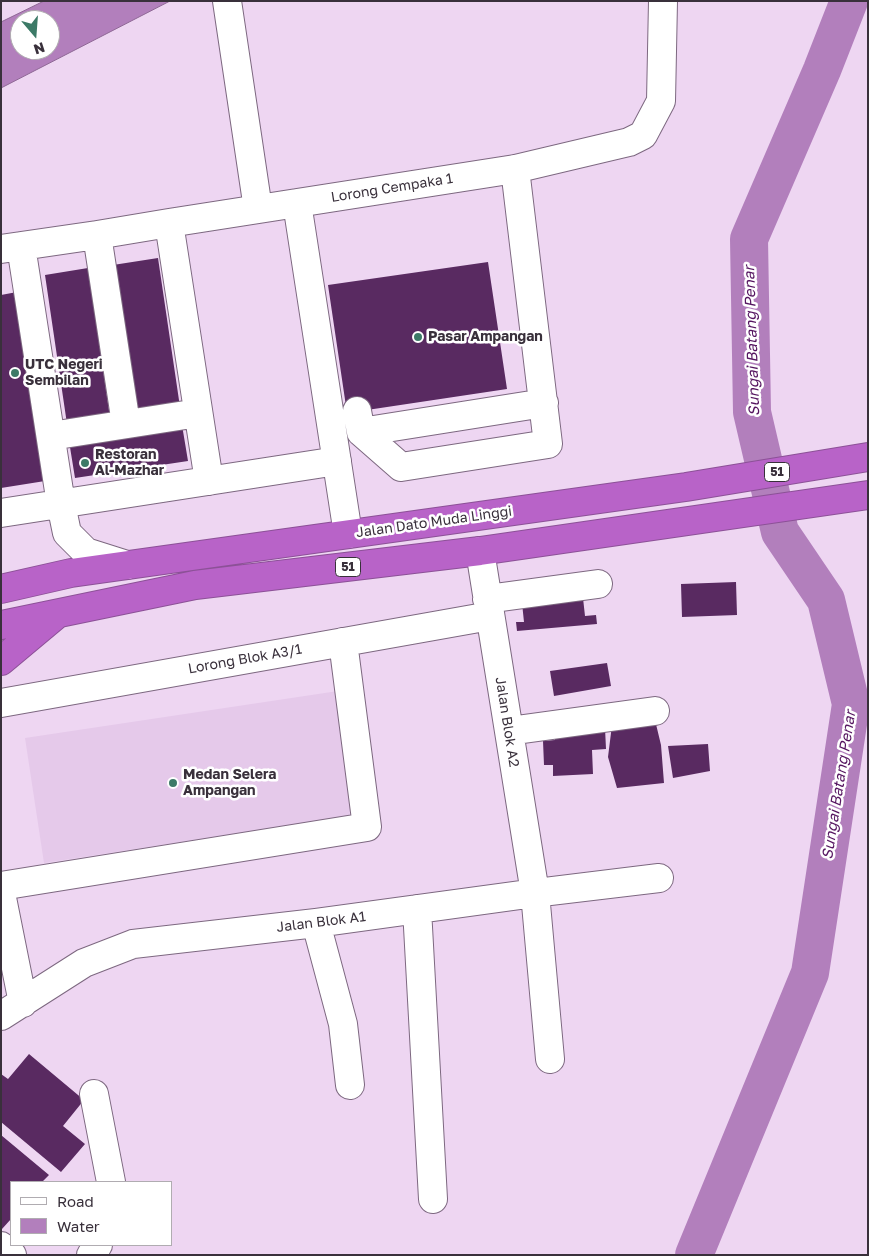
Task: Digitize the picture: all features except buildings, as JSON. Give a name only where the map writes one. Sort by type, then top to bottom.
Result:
[{"type":"highway","name":"Jalan Dato Muda Linggi","points":[[1,589],[71,573],[127,564],[686,487],[868,458]]},
{"type":"highway","name":"51","points":[[1,625],[195,585],[480,551],[865,496]]},
{"type":"highway","points":[[1,661],[59,612]]},
{"type":"street","points":[[227,1],[258,209]]},
{"type":"street","name":"Lorong Cempaka 1","points":[[11,248],[515,169],[629,142],[643,134],[662,101],[663,1]]},
{"type":"street","points":[[401,467],[548,444],[515,169]]},
{"type":"street","points":[[297,203],[348,534]]},
{"type":"street","points":[[169,223],[209,481]]},
{"type":"street","points":[[97,236],[126,424]]},
{"type":"street","points":[[11,248],[50,436],[67,533],[86,552],[127,564]]},
{"type":"street","points":[[401,467],[359,422],[394,427],[544,403]]},
{"type":"street","points":[[50,436],[198,413]]},
{"type":"street","points":[[394,427],[401,467]]},
{"type":"street","points":[[1,513],[337,461]]},
{"type":"street","name":"Jalan Blok A2","points":[[480,551],[535,893],[550,1059]]},
{"type":"street","name":"Lorong Blok A3/1","points":[[1,703],[343,642],[488,607],[598,584]]},
{"type":"street","points":[[1,886],[367,827],[343,642]]},
{"type":"street","points":[[508,731],[655,712]]},
{"type":"street","name":"Jalan Blok A1","points":[[12,1009],[84,963],[133,944],[316,923],[659,878]]},
{"type":"street","points":[[1,893],[12,1009]]},
{"type":"street","points":[[417,909],[433,1199]]},
{"type":"street","points":[[316,923],[343,1024],[350,1085]]},
{"type":"street","points":[[94,1094],[112,1181]]},
{"type":"street","points":[[1,1246],[12,1255]]},
{"type":"shaded area","points":[[338,691],[357,815],[44,863],[25,738]]},
{"type":"water","points":[[44,1],[170,1],[60,58],[60,10],[26,10]]},
{"type":"water","points":[[10,18],[10,60],[55,60],[1,88],[1,22]]},
{"type":"waterway","name":"Sungai Batang Penar","points":[[694,1255],[810,973],[851,704],[826,600],[780,532],[752,412],[749,239],[822,70],[849,1]]},
{"type":"place","name":"Pasar Ampangan","points":[[418,337]]},
{"type":"place","name":"UTC Negeri Sembilan","points":[[15,373]]},
{"type":"place","name":"Restoran Al-Mazhar","points":[[85,463]]},
{"type":"place","name":"Medan Selera Ampangan","points":[[173,783]]}]
